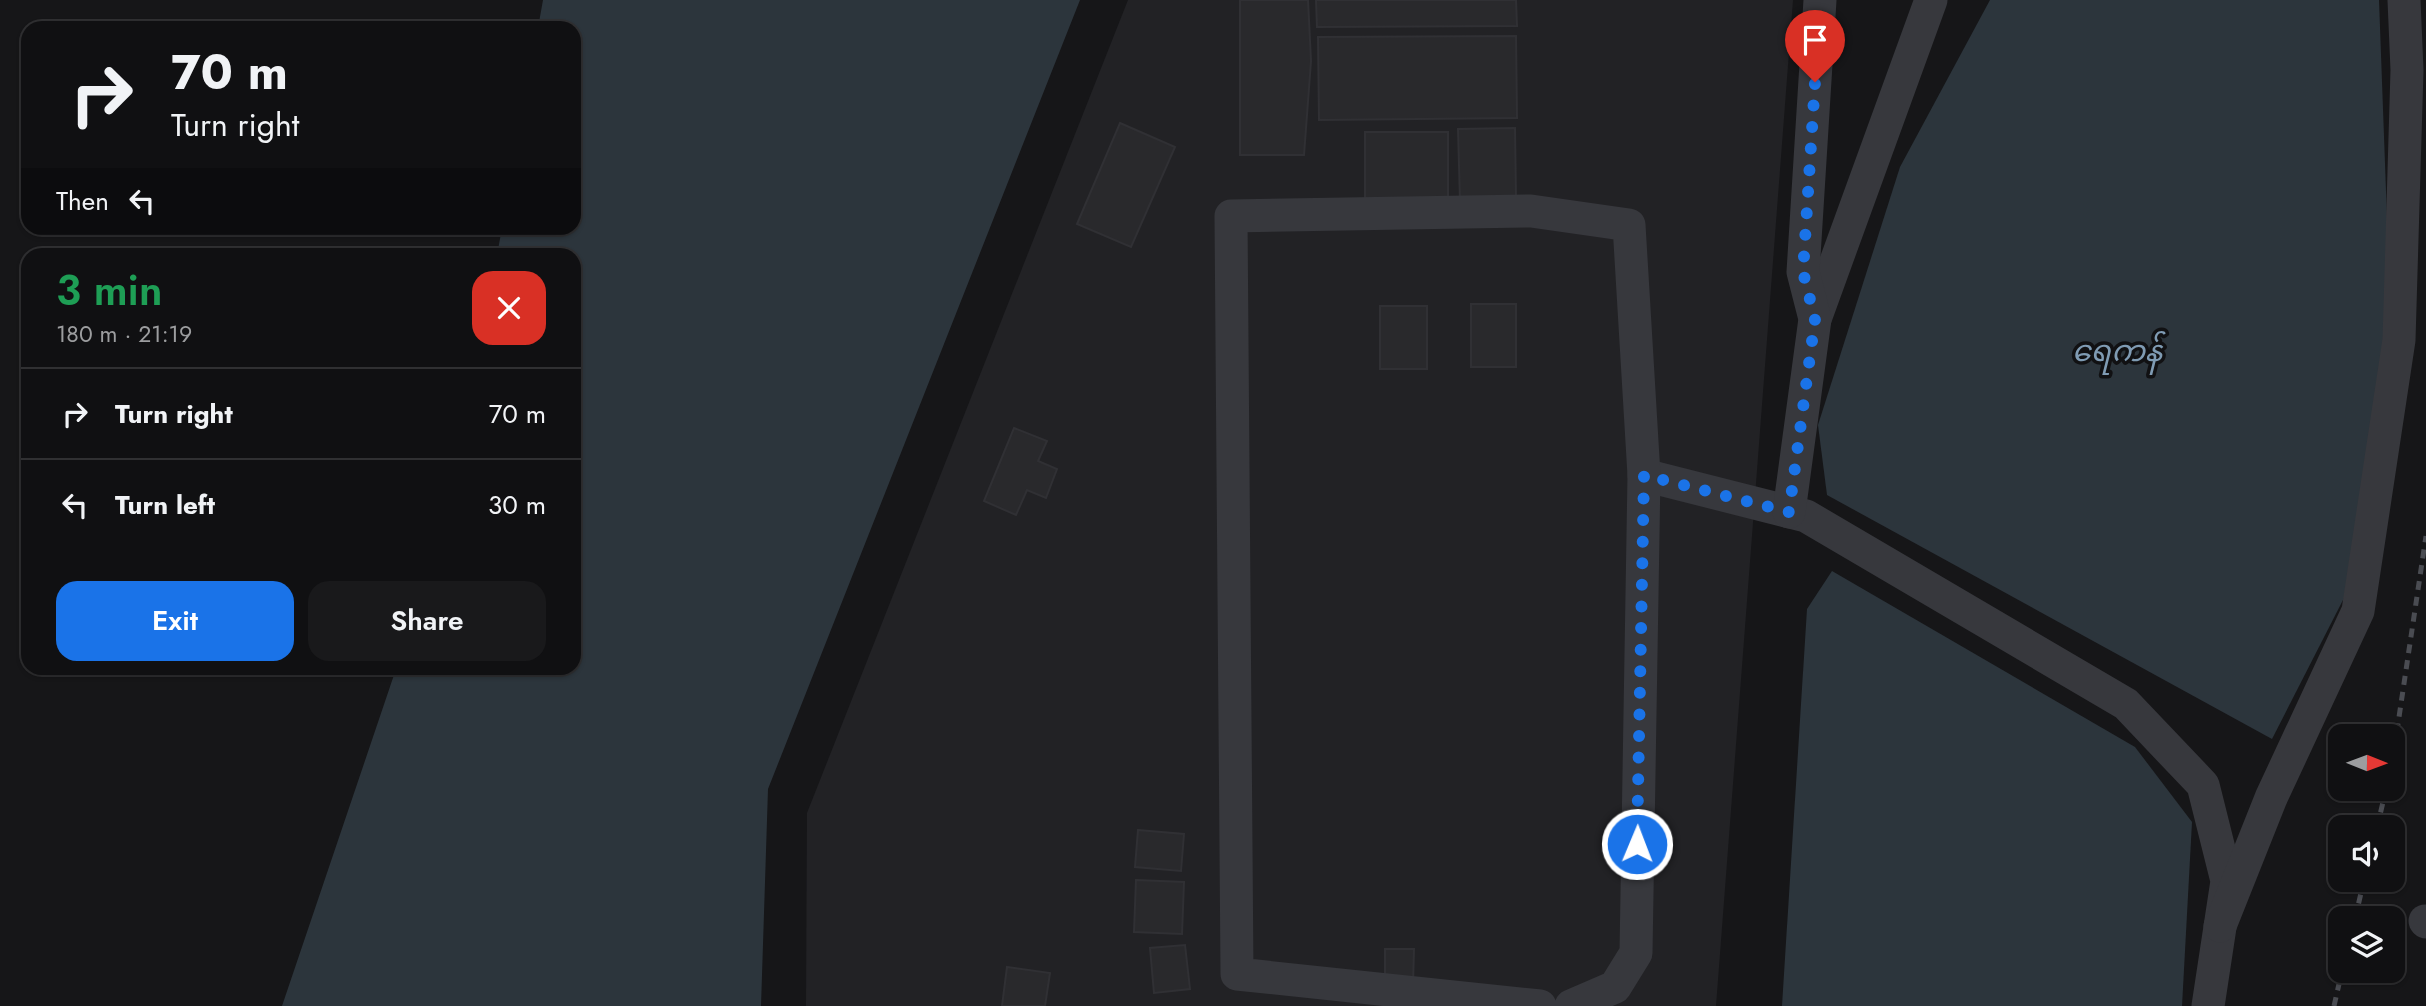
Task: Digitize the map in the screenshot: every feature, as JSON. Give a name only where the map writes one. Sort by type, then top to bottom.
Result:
[{"type":"street","points":[[1815,319],[1803,272],[1821,0]]},
{"type":"street","points":[[1789,512],[1815,319],[1931,0]]},
{"type":"street","points":[[2220,926],[2271,798],[2358,611],[2399,340],[2407,70],[2404,0]]},
{"type":"street","points":[[1540,1006],[1237,974],[1231,216],[1531,211],[1629,225],[1644,475],[1636,953],[1615,987],[1571,1006]]},
{"type":"street","points":[[1644,475],[1806,516],[2126,704],[2203,785],[2227,881],[2208,1006]]},
{"type":"shaded area","points":[[1128,0],[1793,0],[1716,1006],[806,1006],[807,813]]},
{"type":"water","points":[[543,0],[1080,0],[768,789],[761,1006],[282,1006],[394,675],[581,675],[581,248],[498,248],[501,235],[581,235],[581,21],[539,21]]},
{"type":"water","name":"ရေကန်","points":[[1990,0],[2379,0],[2390,300],[2344,598],[2272,739],[1827,495],[1818,425],[1900,167]]},
{"type":"water","points":[[1832,571],[2135,747],[2192,822],[2182,1006],[1782,1006],[1807,609]]},
{"type":"building","points":[[1240,0],[1308,0],[1311,61],[1304,155],[1240,155]]},
{"type":"building","points":[[1316,0],[1516,0],[1517,26],[1317,27]]},
{"type":"building","points":[[1516,36],[1517,118],[1319,120],[1318,37]]},
{"type":"building","points":[[1120,123],[1175,147],[1131,247],[1077,224]]},
{"type":"building","points":[[1515,128],[1516,200],[1460,201],[1458,129]]},
{"type":"building","points":[[1365,132],[1448,132],[1448,203],[1365,202]]},
{"type":"building","points":[[1471,304],[1516,304],[1516,367],[1471,367]]},
{"type":"building","points":[[1380,306],[1427,306],[1427,369],[1380,369]]},
{"type":"building","points":[[1014,428],[1047,441],[1038,461],[1057,469],[1046,498],[1027,490],[1016,515],[984,501]]},
{"type":"building","points":[[1138,830],[1184,834],[1181,871],[1135,867]]},
{"type":"building","points":[[1136,880],[1184,882],[1182,934],[1134,932]]},
{"type":"building","points":[[1185,945],[1190,989],[1154,993],[1150,948]]},
{"type":"building","points":[[1385,949],[1414,949],[1413,985],[1385,984]]},
{"type":"building","points":[[1007,967],[1050,973],[1045,1006],[1002,1006]]},
{"type":"railway","points":[[2398,724],[2426,536]]},
{"type":"railway","points":[[2380,815],[2383,802]]},
{"type":"railway","points":[[2358,906],[2361,892]]},
{"type":"railway","points":[[2334,1006],[2339,983]]},
{"type":"route","points":[[1637,844],[1644,475],[1789,512],[1815,319],[1803,272],[1815,82]]}]
